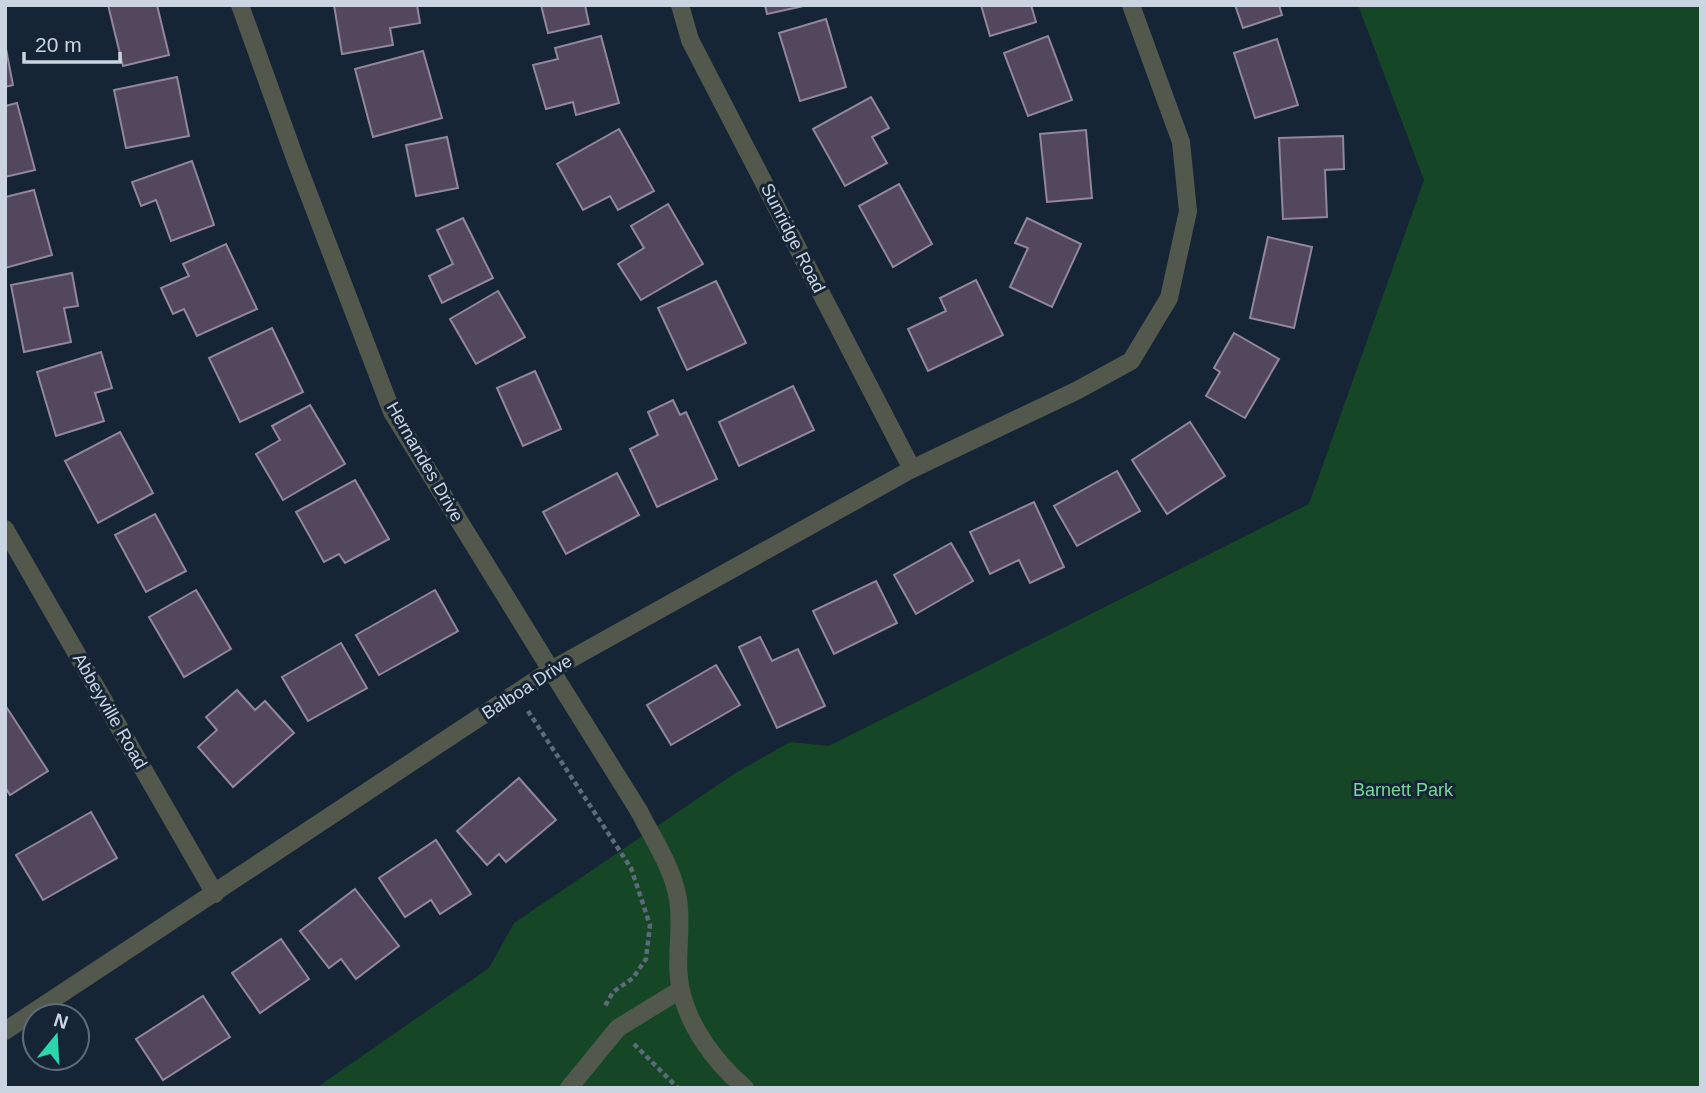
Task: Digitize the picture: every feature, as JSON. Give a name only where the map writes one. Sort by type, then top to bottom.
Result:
[{"type":"street","name":"Hernandes Drive","points":[[240,5],[296,161],[392,412],[639,811],[668,866],[678,899],[680,990]]},
{"type":"street","name":"Sunridge Road","points":[[680,5],[691,40],[912,469]]},
{"type":"street","name":"Balboa Drive","points":[[5,1031],[551,670],[912,469],[1076,391],[1131,361],[1169,298],[1188,211],[1181,142],[1131,5]]},
{"type":"street","name":"Abbeyville Road","points":[[5,529],[215,894]]},
{"type":"street","points":[[569,1088],[618,1028],[680,990],[695,1028],[726,1072],[745,1088]]},
{"type":"path","points":[[516,693],[631,868],[650,925],[646,959],[633,978],[613,992],[603,1009],[618,1028],[678,1088]]},
{"type":"green space","name":"Barnett Park","points":[[1358,5],[1701,5],[1701,1088],[316,1088],[489,968],[514,923],[734,774],[790,742],[829,746],[1309,504],[1424,180]]},
{"type":"building","points":[[108,5],[157,5],[169,55],[123,66]]},
{"type":"building","points":[[334,5],[417,5],[420,23],[390,28],[393,45],[342,54]]},
{"type":"building","points":[[541,5],[585,5],[589,24],[548,33]]},
{"type":"building","points":[[765,5],[808,5],[767,14]]},
{"type":"building","points":[[981,5],[1031,5],[1036,22],[990,36]]},
{"type":"building","points":[[1235,5],[1279,5],[1282,15],[1243,28]]},
{"type":"building","points":[[826,19],[846,87],[800,101],[779,33]]},
{"type":"building","points":[[601,36],[619,103],[576,115],[573,102],[546,109],[533,65],[558,59],[555,48]]},
{"type":"building","points":[[1048,36],[1072,100],[1028,116],[1004,53]]},
{"type":"building","points":[[1277,39],[1298,105],[1255,118],[1234,53]]},
{"type":"building","points":[[5,44],[13,85],[5,87]]},
{"type":"building","points":[[423,51],[442,118],[373,137],[355,69]]},
{"type":"building","points":[[177,77],[189,136],[126,148],[114,90]]},
{"type":"building","points":[[871,97],[889,128],[872,137],[887,163],[845,186],[813,129]]},
{"type":"building","points":[[17,103],[35,170],[5,177],[5,106]]},
{"type":"building","points":[[619,129],[654,191],[618,210],[610,196],[583,210],[557,164]]},
{"type":"building","points":[[1086,130],[1092,198],[1047,202],[1040,134]]},
{"type":"building","points":[[1343,136],[1344,169],[1325,170],[1327,217],[1283,219],[1279,138]]},
{"type":"building","points":[[447,137],[458,188],[416,196],[406,145]]},
{"type":"building","points":[[192,161],[214,225],[171,241],[156,200],[141,206],[132,182]]},
{"type":"building","points":[[899,184],[932,244],[893,267],[859,206]]},
{"type":"building","points":[[34,190],[52,255],[5,268],[5,197]]},
{"type":"building","points":[[668,204],[703,264],[641,300],[618,264],[644,248],[631,226]]},
{"type":"building","points":[[463,218],[493,278],[442,303],[429,276],[453,264],[437,230]]},
{"type":"building","points":[[1027,218],[1081,244],[1052,307],[1010,287],[1028,248],[1015,243]]},
{"type":"building","points":[[1268,237],[1312,247],[1294,328],[1250,318]]},
{"type":"building","points":[[226,244],[257,309],[197,336],[184,309],[173,314],[161,288],[189,276],[183,264]]},
{"type":"building","points":[[72,273],[78,306],[64,308],[71,342],[24,352],[11,285]]},
{"type":"building","points":[[976,280],[1003,335],[928,371],[908,329],[946,311],[940,298]]},
{"type":"building","points":[[716,281],[746,343],[687,370],[658,308]]},
{"type":"building","points":[[498,291],[525,337],[476,364],[450,319]]},
{"type":"building","points":[[272,328],[303,392],[240,422],[209,358]]},
{"type":"building","points":[[1234,333],[1279,359],[1245,418],[1206,396],[1220,372],[1214,368]]},
{"type":"building","points":[[101,352],[112,388],[95,393],[104,421],[56,436],[37,372]]},
{"type":"building","points":[[535,371],[561,429],[523,446],[497,388]]},
{"type":"building","points":[[793,386],[814,430],[739,466],[719,422]]},
{"type":"building","points":[[673,400],[680,415],[686,412],[717,479],[657,507],[630,449],[658,435],[648,412]]},
{"type":"building","points":[[310,405],[345,464],[283,500],[256,454],[280,440],[272,426]]},
{"type":"building","points":[[1190,422],[1225,476],[1167,514],[1132,460]]},
{"type":"building","points":[[120,432],[153,493],[98,523],[65,461]]},
{"type":"building","points":[[1117,471],[1140,511],[1077,546],[1054,506]]},
{"type":"building","points":[[617,473],[639,515],[566,554],[543,512]]},
{"type":"building","points":[[355,480],[389,539],[345,563],[339,554],[324,562],[296,512]]},
{"type":"building","points":[[1034,502],[1064,567],[1030,583],[1019,560],[990,574],[970,532]]},
{"type":"building","points":[[155,514],[186,571],[146,592],[115,535]]},
{"type":"building","points":[[951,543],[973,581],[916,614],[894,575]]},
{"type":"building","points":[[876,581],[897,623],[834,654],[813,611]]},
{"type":"building","points":[[196,590],[231,649],[184,677],[149,617]]},
{"type":"building","points":[[435,590],[458,631],[379,675],[356,635]]},
{"type":"building","points":[[760,637],[772,661],[798,649],[825,706],[777,728],[739,647]]},
{"type":"building","points":[[341,643],[367,688],[308,721],[282,677]]},
{"type":"building","points":[[716,665],[740,705],[671,745],[647,705]]},
{"type":"building","points":[[237,690],[255,710],[265,701],[294,733],[233,787],[198,747],[217,730],[206,717]]},
{"type":"building","points":[[5,705],[48,771],[10,795],[5,787]]},
{"type":"building","points":[[519,778],[556,820],[506,862],[499,854],[487,865],[457,831]]},
{"type":"building","points":[[91,812],[117,858],[43,900],[16,855]]},
{"type":"building","points":[[436,840],[471,894],[440,914],[431,900],[405,917],[379,878]]},
{"type":"building","points":[[355,889],[399,946],[356,979],[341,959],[329,968],[300,931]]},
{"type":"building","points":[[281,939],[309,979],[260,1013],[232,973]]},
{"type":"building","points":[[203,996],[230,1037],[163,1080],[136,1039]]}]
